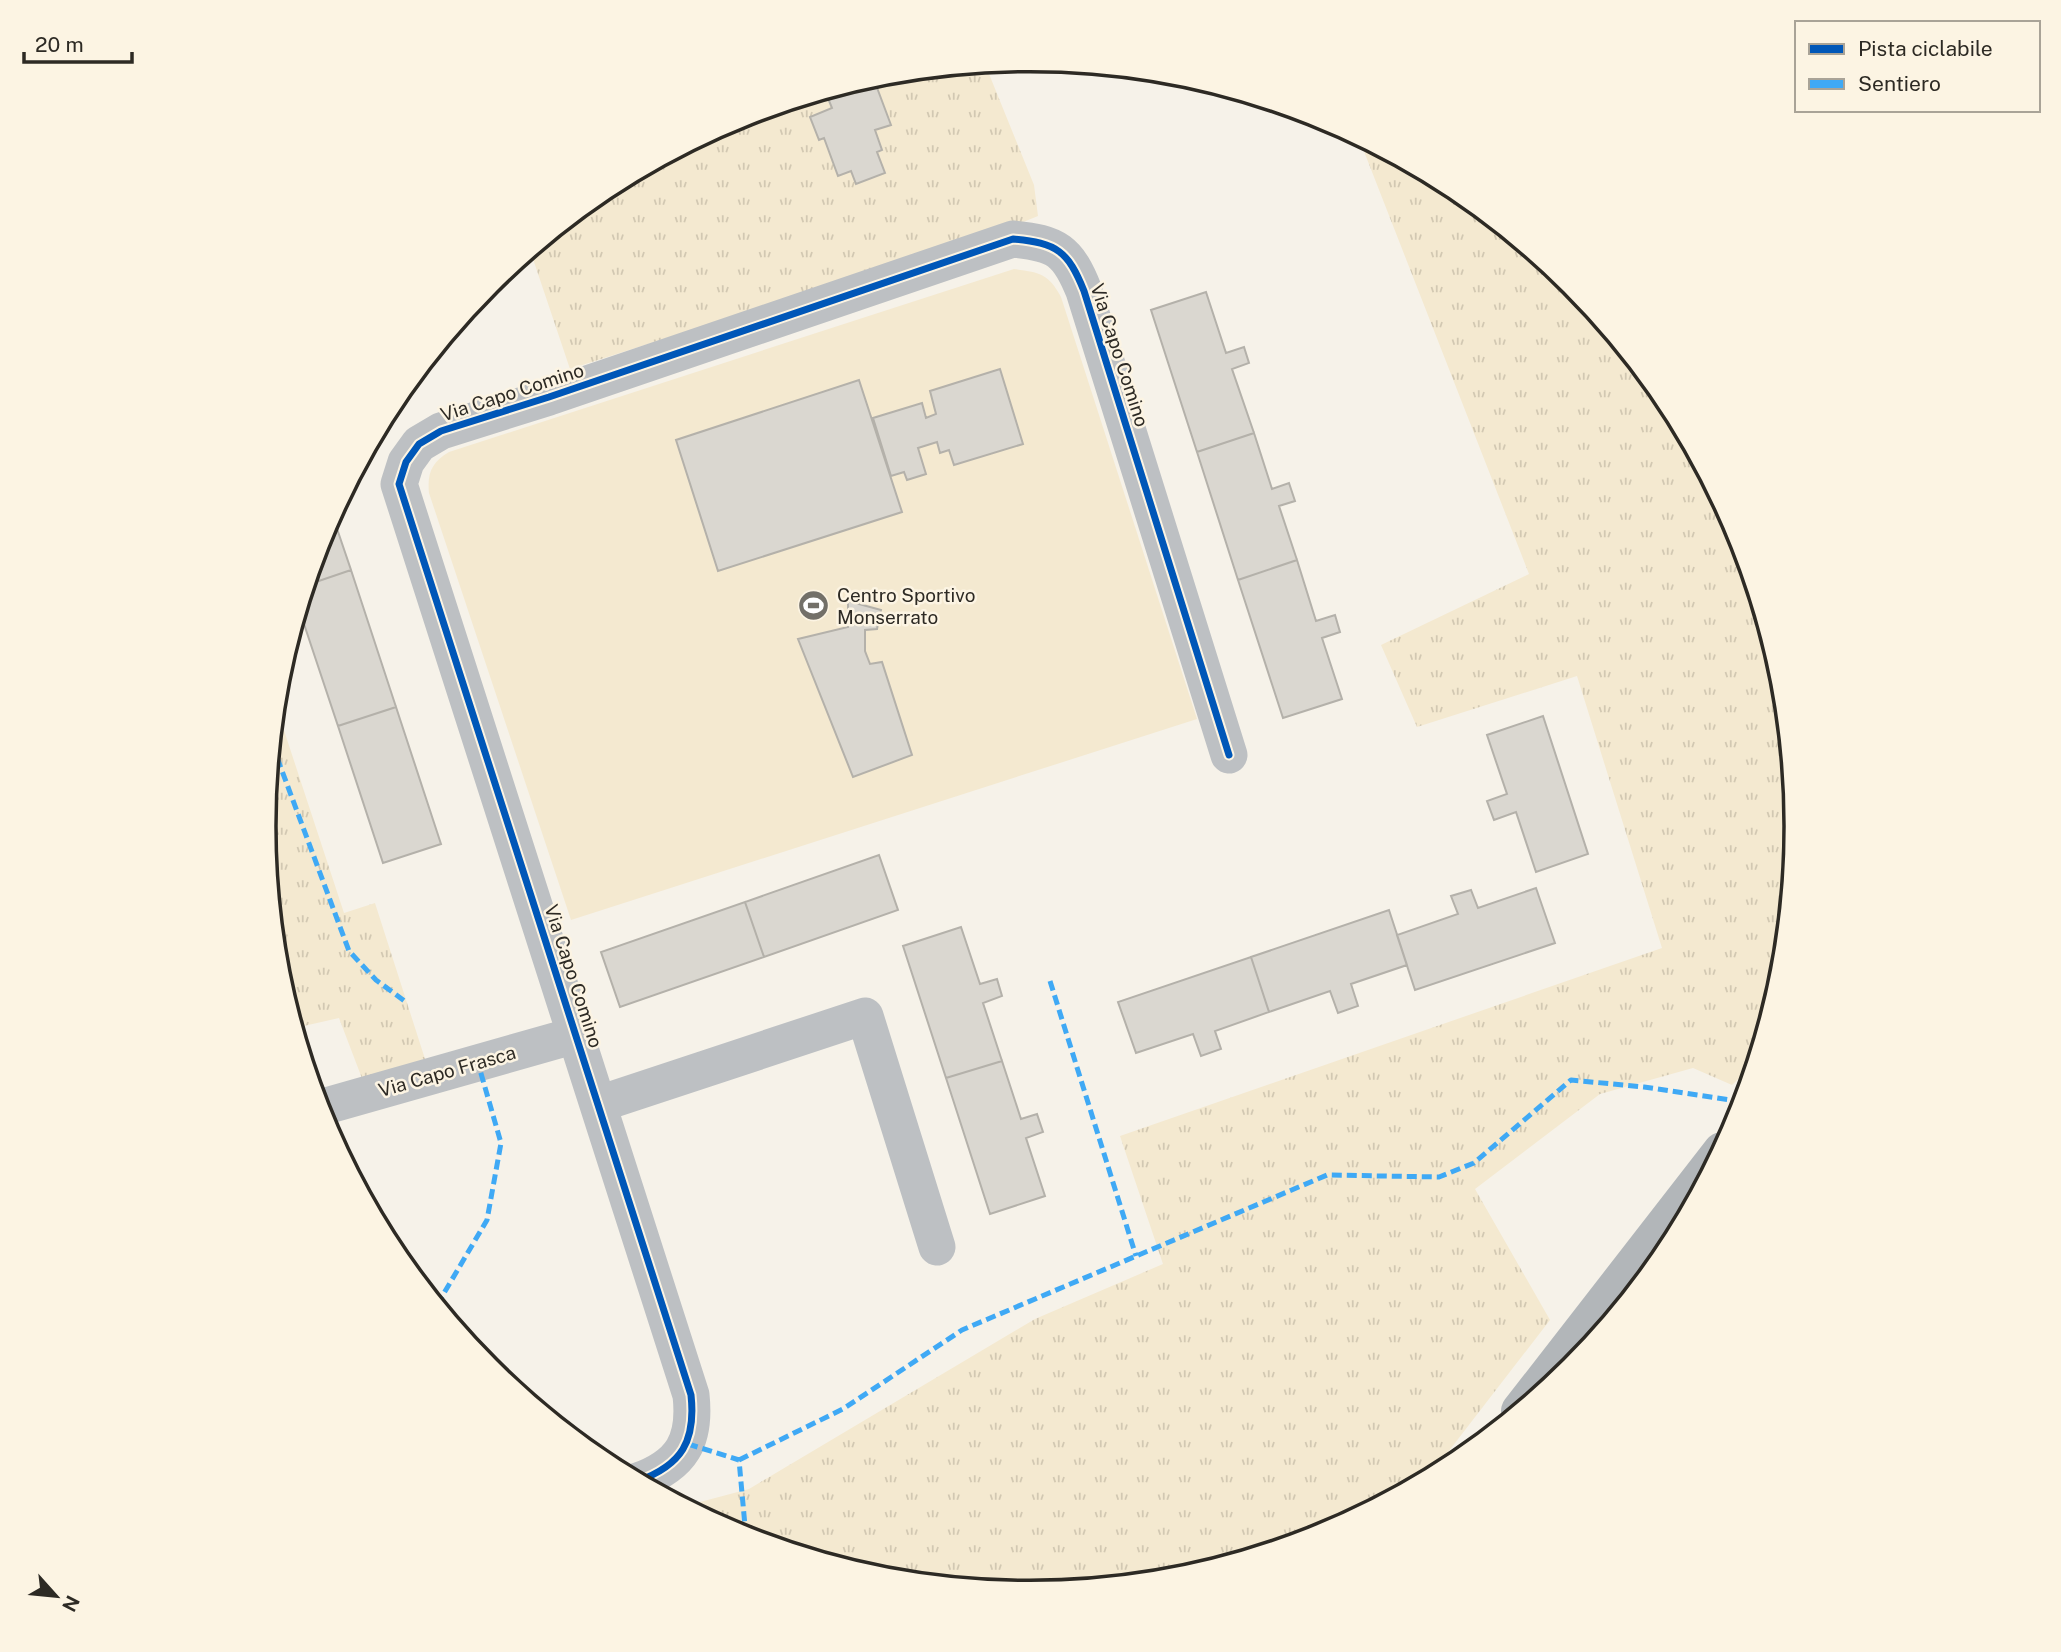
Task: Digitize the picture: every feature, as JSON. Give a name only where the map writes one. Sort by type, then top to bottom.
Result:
[{"type":"street","name":"Via Capo Comino","points":[[648,1476],[670,1465],[688,1444],[694,1423],[691,1395],[399,484],[406,462],[419,444],[441,431],[549,397],[1013,239],[1038,241],[1062,251],[1074,267],[1084,292],[1229,755]]},
{"type":"street","points":[[599,1104],[865,1016],[937,1247]]},
{"type":"street","name":"Via Capo Frasca","points":[[330,1105],[576,1035]]},
{"type":"street","points":[[1646,1262],[1664,1236]]},
{"type":"street","points":[[1575,1348],[1630,1284]]},
{"type":"green space","points":[[989,73],[1034,185],[1038,216],[1009,228],[570,369],[533,259],[611,199],[697,150],[788,112],[883,86]]},
{"type":"green space","points":[[1363,150],[1450,199],[1528,259],[1598,329],[1658,407],[1707,492],[1745,584],[1770,679],[1783,777],[1785,826],[1778,924],[1759,1021],[1742,1075],[1732,1085],[1693,1068],[1600,1094],[1475,1189],[1550,1320],[1445,1456],[1364,1502],[1273,1540],[1178,1566],[1080,1579],[981,1579],[883,1566],[788,1540],[698,1503],[749,1489],[1035,1319],[1163,1264],[1120,1136],[1662,948],[1577,676],[1417,727],[1381,645],[1529,574]]},
{"type":"green space","name":"Centro Sportivo Monserrato","points":[[1014,269],[1042,276],[1052,283],[1061,297],[1197,719],[571,920],[429,493],[430,474],[435,464],[449,452]]},
{"type":"green space","points":[[283,728],[344,913],[375,903],[425,1059],[363,1081],[339,1018],[304,1026],[291,973],[278,875],[276,826]]},
{"type":"building","points":[[877,87],[891,125],[875,130],[882,150],[877,152],[885,173],[856,184],[851,171],[838,176],[824,138],[819,140],[810,117],[832,108],[828,99]]},
{"type":"building","points":[[1206,292],[1226,353],[1244,347],[1249,363],[1232,369],[1254,433],[1197,452],[1151,310]]},
{"type":"building","points":[[1000,369],[1023,444],[954,465],[949,450],[940,453],[937,442],[918,448],[926,474],[907,480],[904,472],[891,476],[873,418],[922,403],[926,418],[936,414],[930,391]]},
{"type":"building","points":[[859,380],[902,512],[718,571],[676,440]]},
{"type":"building","points":[[1254,433],[1272,489],[1289,483],[1295,501],[1279,506],[1297,560],[1238,580],[1197,452]]},
{"type":"building","points":[[337,530],[351,570],[317,582]]},
{"type":"building","points":[[1297,560],[1316,621],[1335,615],[1340,632],[1322,638],[1342,699],[1283,718],[1238,580]]},
{"type":"building","points":[[351,570],[396,707],[338,726],[304,624],[317,582]]},
{"type":"building","points":[[848,601],[881,610],[877,629],[865,630],[865,651],[870,664],[882,662],[912,755],[853,777],[798,639],[848,627]]},
{"type":"building","points":[[396,707],[441,844],[383,863],[338,726]]},
{"type":"building","points":[[1543,716],[1588,854],[1536,872],[1516,812],[1494,820],[1487,801],[1507,794],[1487,735]]},
{"type":"building","points":[[879,855],[898,910],[764,957],[745,902]]},
{"type":"building","points":[[1536,888],[1555,943],[1415,990],[1397,935],[1458,914],[1451,896],[1471,890],[1478,908]]},
{"type":"building","points":[[745,902],[764,957],[620,1007],[601,952]]},
{"type":"building","points":[[1389,910],[1407,965],[1351,984],[1358,1006],[1338,1013],[1330,991],[1269,1012],[1251,957]]},
{"type":"building","points":[[961,927],[980,984],[997,979],[1002,996],[983,1003],[1002,1061],[946,1078],[903,946]]},
{"type":"building","points":[[1251,957],[1269,1012],[1215,1031],[1221,1049],[1201,1056],[1193,1034],[1136,1053],[1118,1002]]},
{"type":"building","points":[[1002,1061],[1021,1119],[1037,1114],[1043,1132],[1026,1138],[1045,1196],[990,1214],[946,1078]]},
{"type":"marked path","points":[[279,764],[349,951],[376,980],[406,1002]]},
{"type":"marked path","points":[[1050,981],[1136,1256]]},
{"type":"marked path","points":[[442,1297],[487,1220],[501,1143],[478,1063]]},
{"type":"marked path","points":[[739,1460],[843,1409],[962,1330],[1327,1175],[1439,1177],[1474,1163],[1571,1080],[1644,1087],[1733,1100]]},
{"type":"marked path","points":[[688,1444],[739,1460],[745,1524]]},
{"type":"cycle path","points":[[649,1477],[666,1467],[683,1449],[691,1426],[691,1395],[399,484],[406,462],[419,444],[441,431],[549,397],[1013,239],[1051,247],[1066,258],[1084,291],[1229,755]]},
{"type":"place","name":"Centro Sportivo Monserrato","points":[[814,606]]}]
